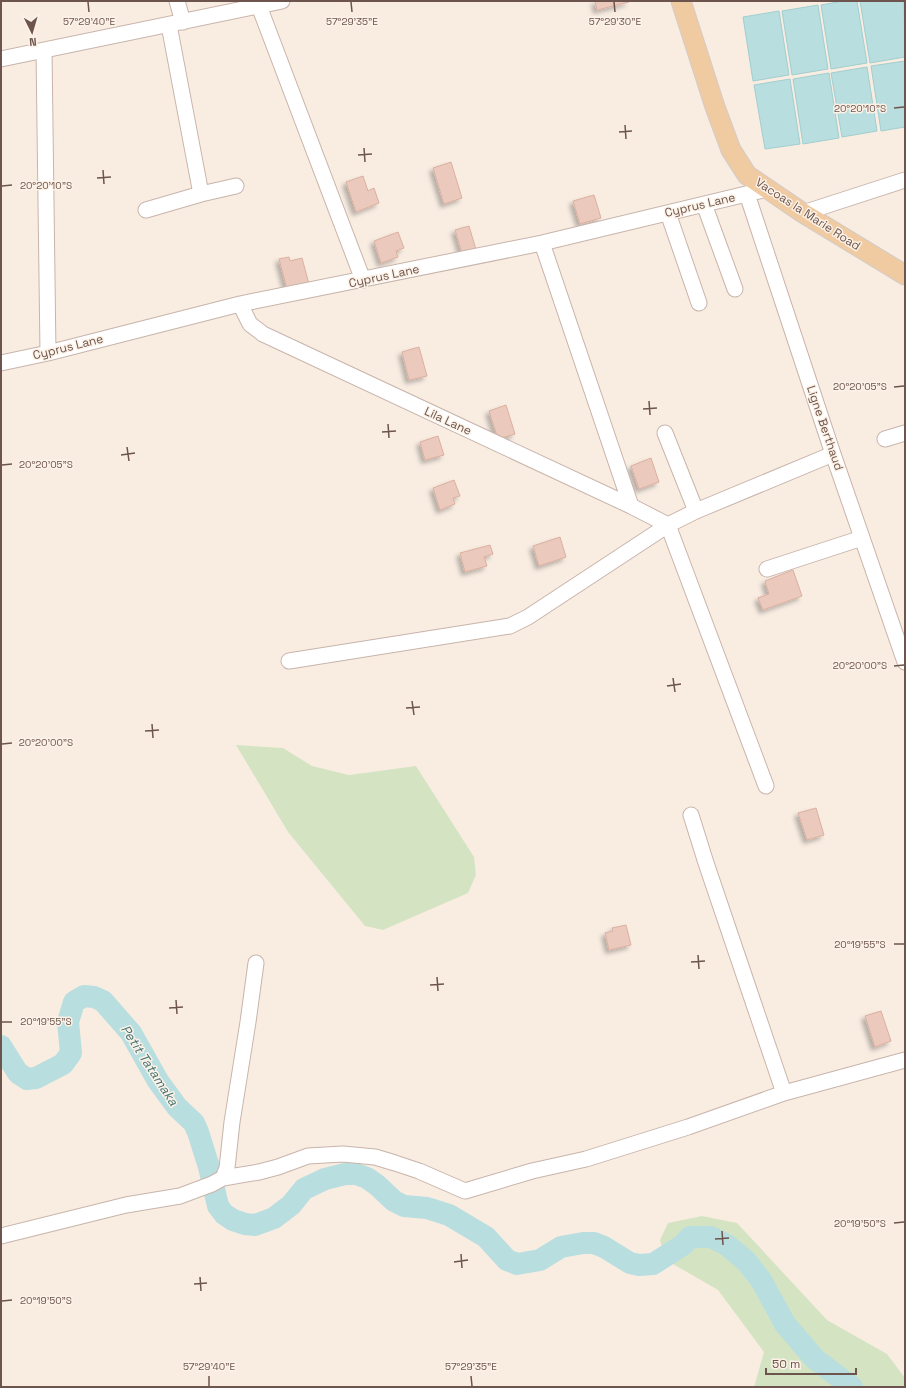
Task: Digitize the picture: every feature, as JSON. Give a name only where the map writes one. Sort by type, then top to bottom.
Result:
[{"type":"main road","name":"Vacoas la Marie Road","points":[[681,1],[715,107],[731,150],[747,174],[803,213],[904,275]]},
{"type":"street","points":[[176,1],[176,23],[201,194]]},
{"type":"street","points":[[1,59],[282,1]]},
{"type":"street","points":[[259,6],[363,280]]},
{"type":"street","points":[[44,51],[48,353]]},
{"type":"street","points":[[803,213],[905,180]]},
{"type":"street","points":[[146,210],[201,194],[236,186]]},
{"type":"street","name":"Cyprus Lane","points":[[1,363],[48,353],[240,304],[542,243],[767,189]]},
{"type":"street","name":"Ligne Berthaud","points":[[747,194],[833,454],[905,662]]},
{"type":"street","points":[[704,204],[735,289]]},
{"type":"street","points":[[668,213],[699,303]]},
{"type":"street","points":[[542,243],[631,506]]},
{"type":"street","name":"Lila Lane","points":[[240,304],[250,324],[263,334],[631,506],[668,525]]},
{"type":"street","points":[[665,433],[696,511]]},
{"type":"street","points":[[885,439],[905,433]]},
{"type":"street","points":[[289,661],[510,626],[528,617],[668,525],[696,511],[833,454]]},
{"type":"street","points":[[668,525],[766,786]]},
{"type":"street","points":[[767,569],[862,538]]},
{"type":"street","points":[[691,815],[784,1093]]},
{"type":"street","points":[[223,1178],[227,1168],[232,1122],[256,963]]},
{"type":"street","points":[[1,1236],[126,1205],[180,1196],[212,1184],[223,1178],[259,1172],[308,1156],[343,1154],[375,1157],[419,1171],[465,1191],[532,1171],[586,1159],[688,1127],[784,1093],[905,1060]]},
{"type":"green space","points":[[236,745],[283,748],[312,766],[349,775],[416,766],[474,857],[476,875],[468,893],[383,930],[365,926],[288,832]]},
{"type":"green space","points":[[702,1216],[737,1223],[827,1320],[887,1354],[905,1378],[905,1387],[754,1387],[764,1352],[718,1290],[666,1260],[660,1240],[668,1223]]},
{"type":"water","points":[[843,1],[857,1],[867,63],[831,69],[821,5]]},
{"type":"water","points":[[860,1],[904,1],[905,57],[870,63]]},
{"type":"water","points":[[818,5],[828,69],[792,75],[782,11]]},
{"type":"water","points":[[779,11],[789,75],[753,81],[743,17]]},
{"type":"water","points":[[905,61],[905,127],[881,131],[871,66]]},
{"type":"water","points":[[867,67],[877,131],[842,137],[831,73]]},
{"type":"water","points":[[829,73],[839,138],[803,144],[793,79]]},
{"type":"water","points":[[790,79],[800,144],[765,149],[754,85]]},
{"type":"building","points":[[595,1],[629,1],[629,2],[597,10]]},
{"type":"building","points":[[451,162],[462,198],[444,204],[433,168]]},
{"type":"building","points":[[363,176],[368,191],[374,188],[379,203],[356,212],[346,182]]},
{"type":"building","points":[[594,195],[601,218],[580,224],[573,201]]},
{"type":"building","points":[[469,226],[477,253],[463,257],[455,230]]},
{"type":"building","points":[[398,232],[404,248],[396,251],[398,257],[381,263],[374,241]]},
{"type":"building","points":[[289,257],[290,261],[302,258],[309,284],[287,289],[279,259]]},
{"type":"building","points":[[419,347],[427,376],[409,380],[402,352]]},
{"type":"building","points":[[506,405],[515,434],[498,439],[489,411]]},
{"type":"building","points":[[438,436],[444,455],[425,460],[420,442]]},
{"type":"building","points":[[651,458],[659,482],[639,489],[631,466]]},
{"type":"building","points":[[454,480],[460,496],[453,498],[455,504],[440,510],[433,488]]},
{"type":"building","points":[[560,537],[566,557],[539,566],[533,546]]},
{"type":"building","points":[[490,545],[493,554],[484,557],[487,566],[465,572],[460,553]]},
{"type":"building","points":[[793,570],[802,596],[763,610],[758,598],[769,594],[765,581]]},
{"type":"building","points":[[816,808],[824,835],[807,840],[798,813]]},
{"type":"building","points":[[626,925],[631,945],[609,950],[605,933],[613,931],[612,928]]},
{"type":"building","points":[[881,1011],[891,1041],[875,1047],[865,1016]]},
{"type":"waterway","name":"Petit Tatamaka","points":[[1,1046],[18,1073],[27,1079],[36,1078],[63,1064],[71,1053],[68,1022],[74,1002],[84,996],[94,997],[103,1001],[131,1033],[158,1081],[177,1107],[194,1123],[209,1167],[218,1206],[224,1214],[233,1220],[245,1224],[255,1225],[274,1218],[291,1205],[304,1189],[325,1179],[345,1174],[356,1174],[367,1178],[394,1201],[404,1206],[427,1208],[449,1215],[486,1237],[507,1260],[517,1264],[540,1260],[561,1247],[583,1243],[594,1243],[604,1247],[630,1263],[639,1265],[653,1264],[683,1245],[690,1237],[711,1237],[727,1245],[746,1261],[761,1280],[785,1324],[815,1359],[852,1387]]}]
